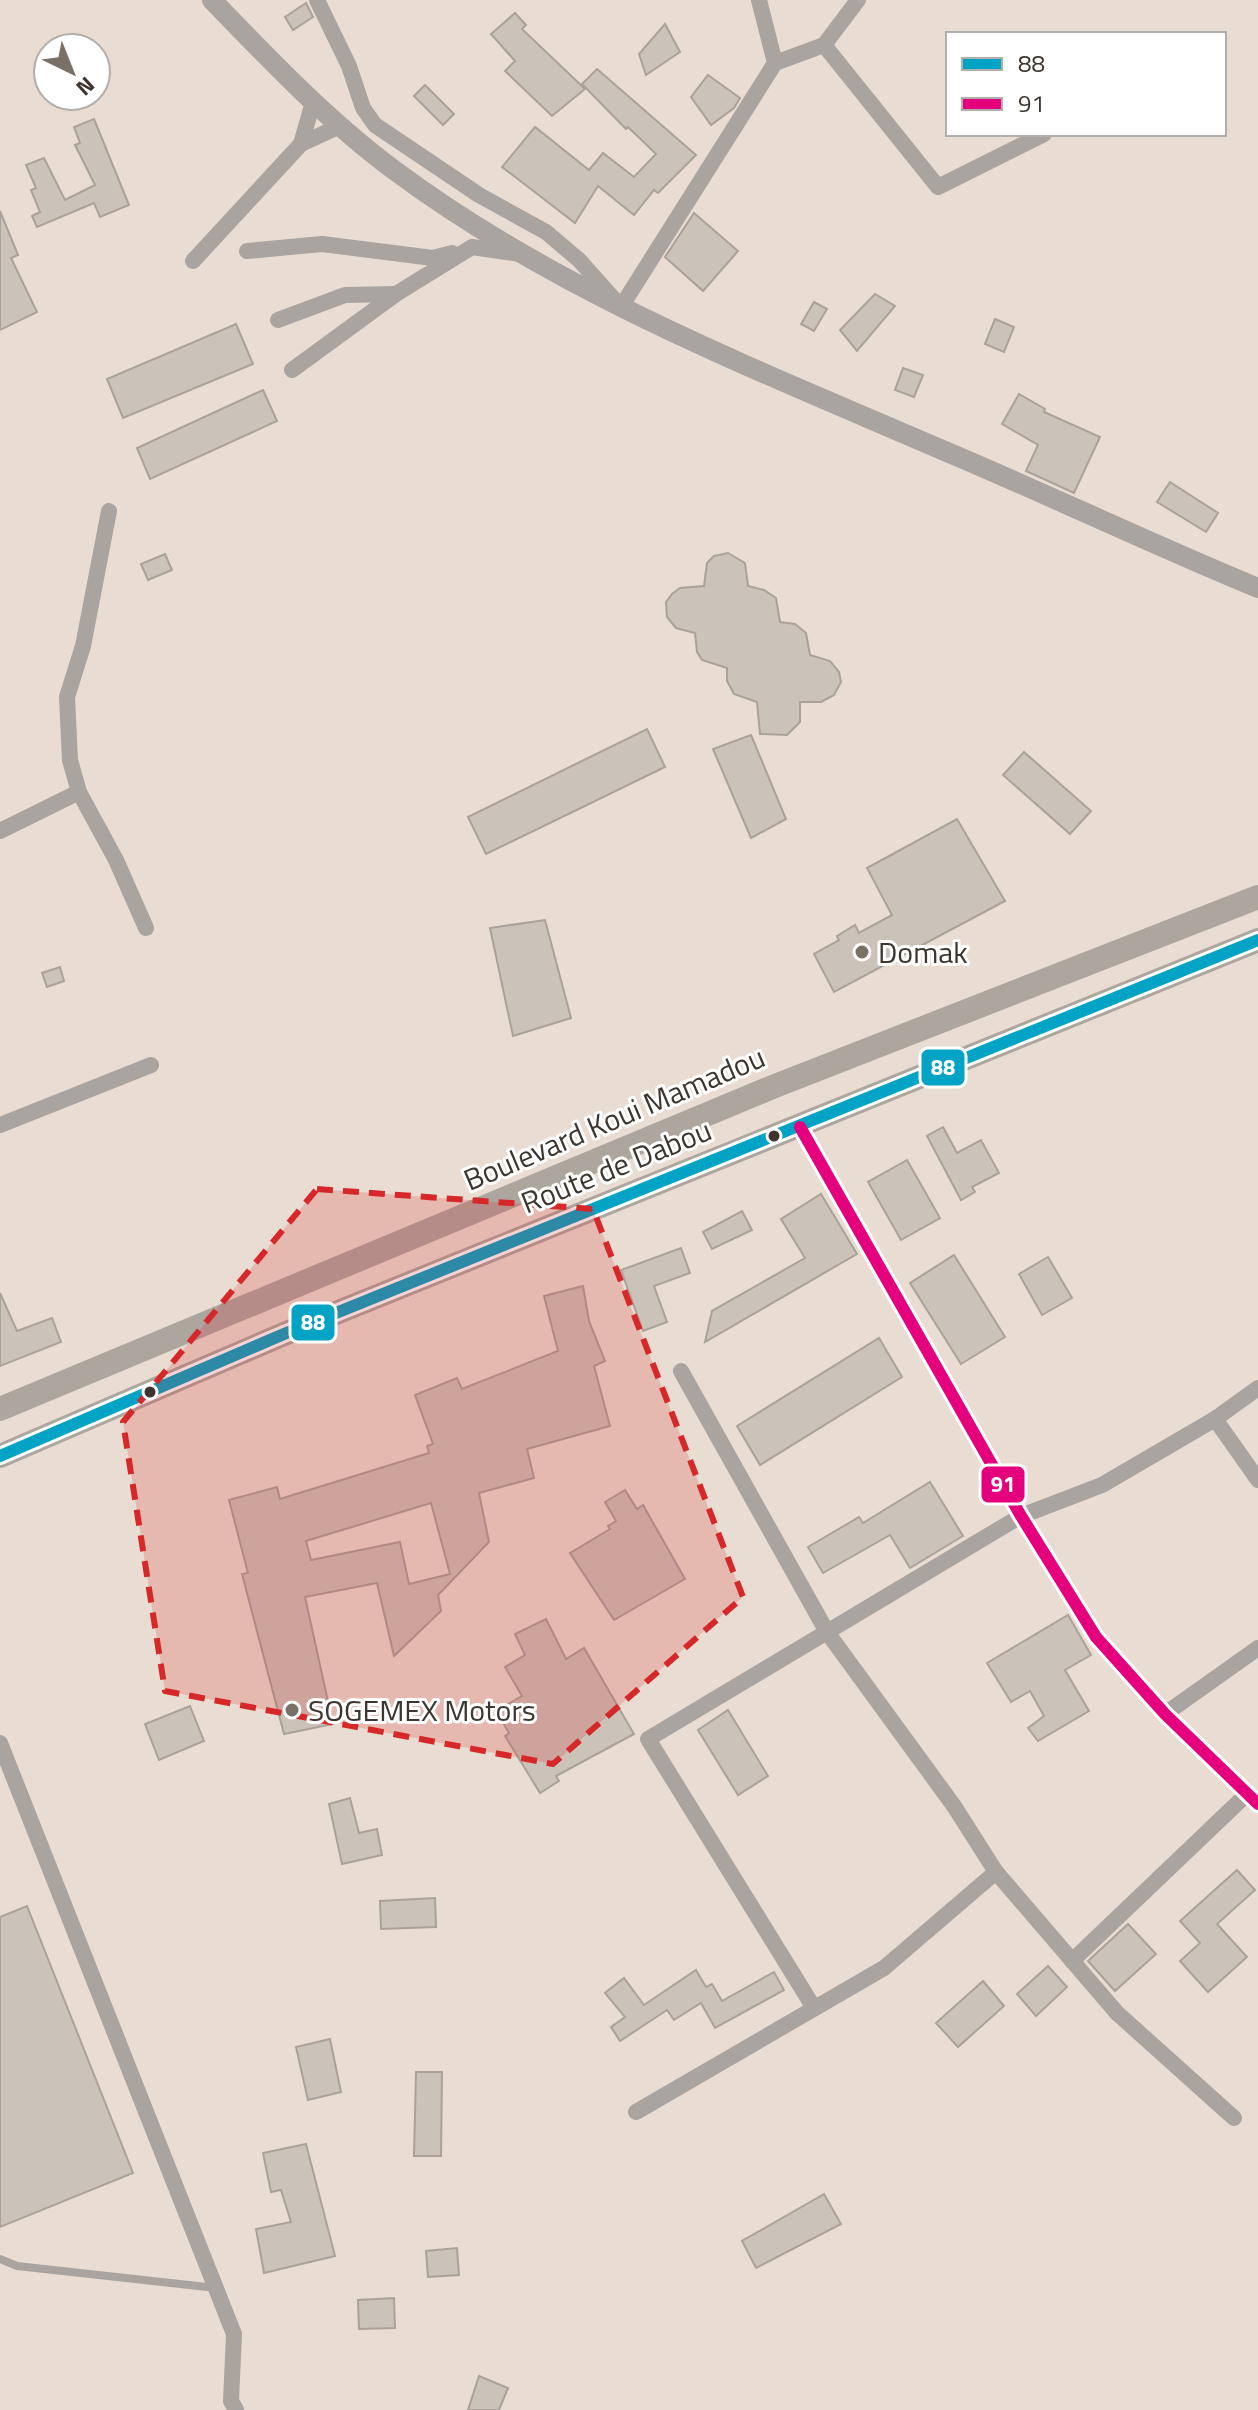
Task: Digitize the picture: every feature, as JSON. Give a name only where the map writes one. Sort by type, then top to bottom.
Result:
[{"type":"main road","name":"Boulevard Koui Mamadou","points":[[0,1409],[775,1086],[1258,897]]},
{"type":"main road","name":"Route de Dabou","points":[[0,1456],[284,1334],[1258,940]]},
{"type":"street","points":[[212,0],[313,102],[397,172],[530,256],[621,307],[746,368],[1258,588]]},
{"type":"street","points":[[317,0],[349,66],[363,108],[375,125],[479,195],[546,232],[579,260],[621,307]]},
{"type":"street","points":[[759,0],[775,63]]},
{"type":"street","points":[[621,307],[775,63],[824,45],[858,0]]},
{"type":"street","points":[[824,45],[938,187],[1040,136]]},
{"type":"street","points":[[301,144],[313,102]]},
{"type":"street","points":[[193,261],[301,144],[340,126]]},
{"type":"street","points":[[247,251],[322,244],[433,258],[472,247],[530,256]]},
{"type":"street","points":[[292,370],[396,294],[472,247]]},
{"type":"street","points":[[278,320],[345,295],[396,294]]},
{"type":"street","points":[[109,511],[83,646],[67,697],[70,760],[79,792],[116,860],[146,928]]},
{"type":"street","points":[[0,831],[79,792]]},
{"type":"street","points":[[0,1125],[151,1065]]},
{"type":"street","points":[[800,1127],[1021,1516],[1096,1637],[1165,1714],[1253,1799],[1072,1961]]},
{"type":"street","points":[[681,1371],[827,1632],[954,1806],[996,1872],[1117,2013],[1234,2118]]},
{"type":"street","points":[[814,2008],[648,1739],[1021,1516],[1102,1485],[1215,1419],[1258,1388]]},
{"type":"street","points":[[1215,1419],[1258,1480]]},
{"type":"street","points":[[1165,1714],[1258,1648]]},
{"type":"street","points":[[0,1743],[234,2334],[231,2401],[236,2410]]},
{"type":"street","points":[[636,2112],[884,1968],[996,1872]]},
{"type":"lane","points":[[0,2259],[17,2266],[217,2288]]},
{"type":"highlighted area","points":[[317,1189],[593,1209],[743,1597],[553,1764],[165,1691],[123,1422]]},
{"type":"building","points":[[306,3],[313,17],[293,30],[285,17]]},
{"type":"building","points":[[515,13],[526,25],[522,29],[585,89],[552,116],[505,71],[515,61],[491,34]]},
{"type":"building","points":[[665,24],[680,52],[646,75],[639,54]]},
{"type":"building","points":[[597,69],[696,155],[658,193],[654,190],[634,215],[598,186],[575,223],[502,167],[535,127],[589,170],[603,153],[634,177],[656,154],[628,127],[626,129],[582,84]]},
{"type":"building","points":[[708,75],[740,98],[734,108],[711,125],[691,97]]},
{"type":"building","points":[[425,85],[454,114],[443,125],[414,96]]},
{"type":"building","points":[[94,119],[129,205],[100,217],[94,203],[37,227],[32,216],[40,212],[31,190],[36,188],[26,165],[44,158],[65,200],[95,185],[75,145],[80,143],[74,127]]},
{"type":"building","points":[[0,211],[18,255],[11,258],[37,312],[0,330]]},
{"type":"building","points":[[694,213],[738,251],[703,291],[665,257]]},
{"type":"building","points":[[875,294],[895,306],[857,351],[840,330]]},
{"type":"building","points":[[814,302],[827,309],[814,331],[801,324]]},
{"type":"building","points":[[995,319],[1014,327],[1004,352],[985,344]]},
{"type":"building","points":[[236,324],[253,364],[123,418],[107,379]]},
{"type":"building","points":[[903,368],[923,375],[914,397],[895,390]]},
{"type":"building","points":[[263,390],[277,421],[150,479],[137,448]]},
{"type":"building","points":[[1019,394],[1045,409],[1044,412],[1100,437],[1074,493],[1026,471],[1038,445],[1002,424]]},
{"type":"building","points":[[1170,482],[1218,513],[1206,532],[1157,502]]},
{"type":"building","points":[[728,553],[745,563],[748,586],[764,590],[776,598],[780,622],[795,624],[806,633],[810,655],[830,661],[839,672],[841,682],[834,695],[821,702],[800,702],[800,722],[787,735],[760,734],[757,702],[734,694],[727,681],[727,668],[702,660],[697,652],[695,633],[676,628],[667,617],[666,602],[672,594],[680,588],[704,586],[707,563],[714,556]]},
{"type":"building","points":[[165,554],[172,570],[148,580],[141,564]]},
{"type":"building","points":[[647,729],[665,767],[486,854],[468,817]]},
{"type":"building","points":[[751,735],[786,819],[751,838],[713,749]]},
{"type":"building","points":[[1024,752],[1091,811],[1070,834],[1003,775]]},
{"type":"building","points":[[957,819],[1005,901],[834,992],[814,954],[839,940],[837,936],[855,925],[859,933],[892,915],[867,868]]},
{"type":"building","points":[[545,920],[571,1018],[513,1036],[490,928]]},
{"type":"building","points":[[60,967],[64,981],[47,987],[42,973]]},
{"type":"building","points":[[943,1127],[957,1153],[981,1140],[999,1173],[972,1187],[975,1192],[961,1200],[927,1136]]},
{"type":"building","points":[[907,1160],[940,1218],[901,1240],[868,1182]]},
{"type":"building","points":[[821,1194],[857,1254],[705,1342],[712,1311],[805,1258],[781,1219]]},
{"type":"building","points":[[742,1211],[752,1230],[712,1249],[703,1232]]},
{"type":"building","points":[[681,1248],[690,1273],[654,1286],[667,1322],[643,1331],[621,1270]]},
{"type":"building","points":[[954,1255],[1005,1337],[961,1364],[910,1283]]},
{"type":"building","points":[[1048,1257],[1072,1298],[1042,1315],[1019,1274]]},
{"type":"building","points":[[583,1286],[589,1321],[605,1361],[594,1366],[610,1426],[527,1449],[534,1478],[479,1493],[489,1542],[438,1595],[441,1611],[394,1656],[377,1583],[305,1597],[333,1724],[284,1734],[242,1574],[248,1573],[229,1500],[277,1487],[280,1499],[429,1453],[427,1446],[433,1444],[415,1395],[457,1378],[462,1389],[558,1351],[544,1296]],"holes":[[[431,1503],[450,1574],[409,1584],[400,1542],[311,1560],[306,1541]]]},
{"type":"building","points":[[0,1293],[17,1331],[52,1318],[61,1342],[0,1366]]},
{"type":"building","points":[[879,1338],[902,1377],[760,1465],[737,1426]]},
{"type":"building","points":[[930,1482],[963,1536],[910,1568],[890,1535],[823,1573],[808,1547],[859,1517],[863,1523]]},
{"type":"building","points":[[625,1490],[637,1509],[643,1505],[685,1579],[614,1620],[570,1553],[610,1529],[608,1526],[616,1521],[605,1502]]},
{"type":"building","points":[[1068,1615],[1091,1655],[1065,1670],[1089,1711],[1038,1741],[1028,1728],[1044,1716],[1030,1691],[1011,1702],[987,1663]]},
{"type":"building","points":[[546,1619],[566,1659],[584,1648],[634,1734],[556,1776],[559,1781],[540,1793],[505,1736],[509,1733],[496,1711],[522,1696],[505,1667],[525,1655],[515,1634]]},
{"type":"building","points":[[190,1706],[204,1741],[159,1760],[145,1724]]},
{"type":"building","points":[[728,1710],[768,1776],[738,1795],[698,1730]]},
{"type":"building","points":[[350,1798],[359,1833],[377,1829],[382,1855],[342,1864],[329,1804]]},
{"type":"building","points":[[1237,1870],[1255,1890],[1217,1924],[1247,1957],[1208,1992],[1180,1961],[1200,1943],[1180,1921]]},
{"type":"building","points":[[435,1898],[436,1927],[381,1929],[380,1901]]},
{"type":"building","points":[[27,1906],[133,2173],[0,2227],[0,1917]]},
{"type":"building","points":[[1128,1924],[1156,1954],[1115,1991],[1088,1961]]},
{"type":"building","points":[[1048,1966],[1067,1987],[1036,2016],[1017,1994]]},
{"type":"building","points":[[696,1970],[706,1987],[712,1984],[722,2001],[774,1972],[784,1990],[715,2028],[701,2003],[674,2020],[667,2010],[620,2041],[611,2027],[625,2017],[605,1993],[624,1978],[644,2005]]},
{"type":"building","points":[[983,1981],[1004,2006],[958,2047],[936,2023]]},
{"type":"building","points":[[330,2039],[341,2092],[308,2100],[296,2047]]},
{"type":"building","points":[[416,2072],[442,2072],[441,2156],[414,2156]]},
{"type":"building","points":[[306,2144],[335,2256],[264,2273],[256,2229],[291,2222],[281,2190],[271,2192],[263,2153]]},
{"type":"building","points":[[824,2194],[841,2224],[756,2268],[742,2241]]},
{"type":"building","points":[[457,2248],[459,2275],[428,2277],[426,2251]]},
{"type":"building","points":[[394,2298],[395,2328],[359,2329],[358,2300]]},
{"type":"building","points":[[479,2376],[508,2388],[499,2410],[468,2410]]},
{"type":"transit line","name":"88","points":[[0,1456],[284,1334],[1258,940]]},
{"type":"transit line","name":"91","points":[[800,1127],[1021,1516],[1096,1637],[1165,1714],[1258,1804]]},
{"type":"place","name":"Domak","points":[[862,952]]},
{"type":"place","name":"SOGEMEX Motors","points":[[292,1710]]}]
